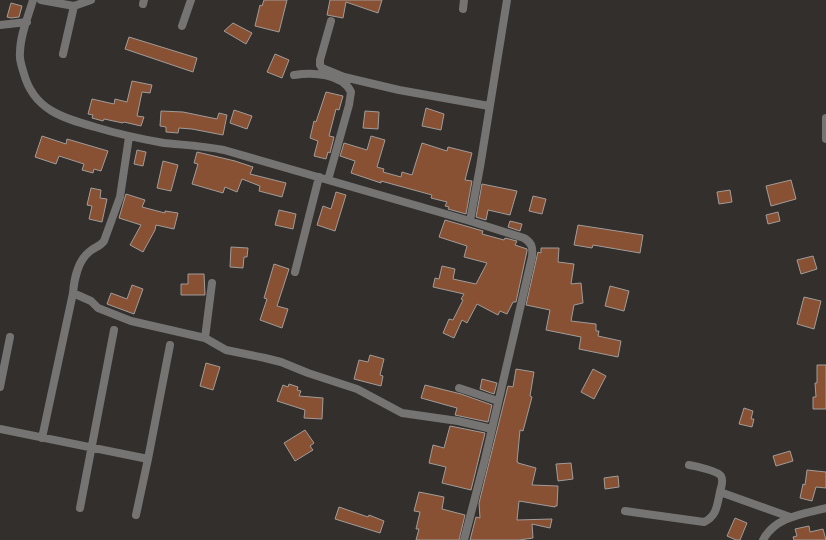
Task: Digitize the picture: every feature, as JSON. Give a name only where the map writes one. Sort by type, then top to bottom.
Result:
[{"type":"street","points":[[33,0],[20,42],[19,54],[25,79],[37,100],[46,108],[63,117],[129,137],[224,150],[470,221],[524,238],[529,241],[532,245],[532,257],[485,459],[464,540]]},
{"type":"street","points":[[41,0],[74,6],[91,0]]},
{"type":"street","points":[[182,26],[191,0]]},
{"type":"street","points":[[463,9],[464,0]]},
{"type":"street","points":[[470,221],[507,0]]},
{"type":"street","points":[[63,54],[74,6]]},
{"type":"street","points":[[331,21],[320,60],[320,65],[322,68],[344,77],[399,90],[489,106]]},
{"type":"street","points":[[0,25],[27,22]]},
{"type":"street","points":[[294,75],[327,75],[349,86],[351,92],[350,105],[328,180]]},
{"type":"street","points":[[826,118],[826,139]]},
{"type":"street","points":[[42,438],[73,293],[74,282],[82,259],[89,251],[99,247],[104,241],[120,197],[129,137]]},
{"type":"street","points":[[294,272],[318,177]]},
{"type":"street","points":[[205,338],[212,283]]},
{"type":"street","points":[[73,293],[91,301],[98,308],[131,321],[205,338],[226,350],[273,360],[357,389],[402,413],[458,421],[492,429]]},
{"type":"street","points":[[80,508],[114,330]]},
{"type":"street","points":[[0,387],[10,336]]},
{"type":"street","points":[[136,515],[170,345]]},
{"type":"street","points":[[459,388],[498,401]]},
{"type":"street","points":[[0,429],[148,459]]},
{"type":"street","points":[[625,511],[704,522],[710,520],[714,514],[720,492],[722,482],[721,476],[717,473],[689,465]]},
{"type":"street","points":[[720,492],[790,517]]},
{"type":"street","points":[[763,540],[767,532],[790,517],[826,508]]},
{"type":"building","points":[[264,0],[287,0],[279,32],[255,26],[260,5],[262,6]]},
{"type":"building","points":[[330,0],[382,0],[378,13],[346,2],[343,18],[327,15]]},
{"type":"building","points":[[11,3],[22,6],[19,17],[7,17]]},
{"type":"building","points":[[233,23],[252,33],[246,44],[224,31]]},
{"type":"building","points":[[129,37],[197,58],[193,72],[125,49]]},
{"type":"building","points":[[275,54],[289,60],[282,78],[267,72]]},
{"type":"building","points":[[132,81],[152,85],[150,93],[142,92],[137,116],[144,117],[141,126],[104,119],[103,121],[92,118],[93,115],[88,114],[92,99],[114,104],[115,99],[127,102]]},
{"type":"building","points":[[326,92],[343,96],[339,110],[336,109],[329,136],[334,137],[330,153],[328,152],[326,159],[314,156],[318,141],[310,138],[314,121],[316,122]]},
{"type":"building","points":[[426,108],[444,114],[441,130],[422,126]]},
{"type":"building","points":[[234,110],[252,116],[247,129],[230,123]]},
{"type":"building","points":[[161,111],[183,112],[217,119],[219,113],[227,115],[223,135],[179,128],[178,133],[166,132],[166,127],[160,126]]},
{"type":"building","points":[[365,111],[379,112],[378,129],[363,128]]},
{"type":"building","points":[[42,136],[66,144],[67,139],[108,151],[101,171],[94,169],[93,173],[82,170],[84,164],[59,156],[56,164],[35,157]]},
{"type":"building","points":[[371,136],[385,140],[377,167],[384,169],[383,172],[401,177],[402,172],[412,175],[422,143],[447,151],[448,147],[472,153],[465,180],[472,181],[466,214],[448,209],[449,207],[445,206],[447,202],[431,198],[432,195],[381,181],[381,183],[351,173],[355,161],[340,156],[344,143],[367,150]]},
{"type":"building","points":[[137,150],[146,152],[143,166],[134,164]]},
{"type":"building","points":[[197,152],[253,167],[250,174],[286,183],[282,197],[259,191],[260,186],[242,179],[237,192],[225,187],[223,193],[192,184],[198,164],[194,163]]},
{"type":"building","points":[[163,161],[178,165],[171,191],[157,188]]},
{"type":"building","points":[[791,180],[796,199],[771,206],[766,186]]},
{"type":"building","points":[[482,184],[517,191],[510,215],[488,210],[486,220],[476,217]]},
{"type":"building","points":[[91,188],[101,190],[100,198],[107,199],[102,222],[89,219],[92,206],[87,205]]},
{"type":"building","points":[[730,190],[732,202],[719,204],[717,192]]},
{"type":"building","points":[[336,192],[346,195],[335,231],[317,225],[323,206],[331,209]]},
{"type":"building","points":[[126,194],[145,200],[142,207],[165,213],[165,211],[178,213],[174,229],[156,225],[155,230],[143,252],[130,245],[141,225],[119,218]]},
{"type":"building","points":[[533,196],[546,199],[542,214],[529,211]]},
{"type":"building","points":[[279,210],[296,214],[293,229],[275,225]]},
{"type":"building","points":[[778,212],[780,221],[768,224],[766,215]]},
{"type":"building","points":[[445,220],[483,231],[482,234],[504,240],[505,238],[517,241],[515,245],[527,249],[516,302],[513,302],[507,314],[500,311],[498,315],[477,304],[467,323],[462,320],[454,338],[443,333],[449,319],[453,320],[463,300],[461,299],[464,294],[433,287],[435,278],[439,279],[442,266],[455,269],[453,279],[476,284],[487,263],[464,257],[467,246],[439,237]]},
{"type":"building","points":[[510,221],[522,224],[520,231],[508,227]]},
{"type":"building","points":[[578,225],[643,235],[640,253],[593,245],[592,248],[574,245]]},
{"type":"building","points":[[231,247],[248,248],[247,257],[244,257],[243,268],[230,267]]},
{"type":"building","points":[[541,248],[559,248],[558,262],[574,264],[571,284],[581,283],[583,303],[574,305],[571,321],[596,324],[596,331],[599,331],[598,336],[621,341],[618,357],[579,349],[581,337],[546,330],[550,310],[526,305],[538,252],[541,253]]},
{"type":"building","points":[[813,256],[817,269],[801,274],[797,260]]},
{"type":"building","points":[[274,264],[289,269],[277,306],[288,309],[282,328],[260,320],[267,299],[264,298]]},
{"type":"building","points":[[188,274],[204,274],[205,295],[181,295],[181,284],[188,284]]},
{"type":"building","points":[[132,285],[143,289],[134,314],[107,304],[111,293],[127,299]]},
{"type":"building","points":[[610,286],[629,291],[624,311],[605,306]]},
{"type":"building","points":[[804,297],[821,301],[814,329],[797,324]]},
{"type":"building","points":[[370,355],[384,359],[380,375],[383,376],[381,386],[354,379],[359,360],[368,362]]},
{"type":"building","points":[[206,363],[220,367],[213,390],[200,386]]},
{"type":"building","points":[[817,365],[826,365],[826,409],[813,409],[813,397],[816,397],[815,383],[817,383]]},
{"type":"building","points":[[516,369],[534,372],[530,396],[532,397],[523,431],[520,430],[517,462],[536,468],[532,485],[558,486],[557,506],[555,507],[519,501],[517,520],[552,519],[550,528],[532,524],[533,538],[519,540],[470,540],[476,517],[480,518],[479,503],[508,386],[513,387]]},
{"type":"building","points":[[593,369],[606,376],[594,399],[581,392]]},
{"type":"building","points":[[482,379],[497,383],[494,394],[480,389]]},
{"type":"building","points":[[289,384],[298,387],[297,390],[301,391],[299,396],[323,398],[322,419],[304,418],[305,410],[277,401],[283,385],[288,387]]},
{"type":"building","points":[[425,385],[461,394],[492,405],[488,422],[455,415],[457,408],[421,398]]},
{"type":"building","points":[[744,408],[753,411],[751,419],[754,419],[752,427],[739,424]]},
{"type":"building","points":[[450,426],[485,433],[471,490],[442,483],[446,467],[429,463],[433,445],[444,448]]},
{"type":"building","points":[[305,430],[314,443],[310,446],[313,450],[295,461],[284,443]]},
{"type":"building","points":[[790,451],[793,461],[776,466],[773,456]]},
{"type":"building","points":[[571,463],[573,479],[558,481],[556,464]]},
{"type":"building","points":[[807,470],[826,472],[826,488],[816,487],[812,501],[800,498],[803,484],[805,485]]},
{"type":"building","points":[[618,476],[619,487],[605,489],[604,478]]},
{"type":"building","points":[[419,492],[444,497],[442,509],[465,515],[459,540],[416,540],[419,529],[416,529],[420,512],[414,511]]},
{"type":"building","points":[[339,507],[368,517],[369,515],[384,521],[380,533],[335,519]]},
{"type":"building","points":[[735,518],[747,523],[740,540],[727,536]]},
{"type":"building","points":[[809,526],[810,532],[823,529],[826,540],[794,540],[793,537],[797,536],[795,529]]}]
